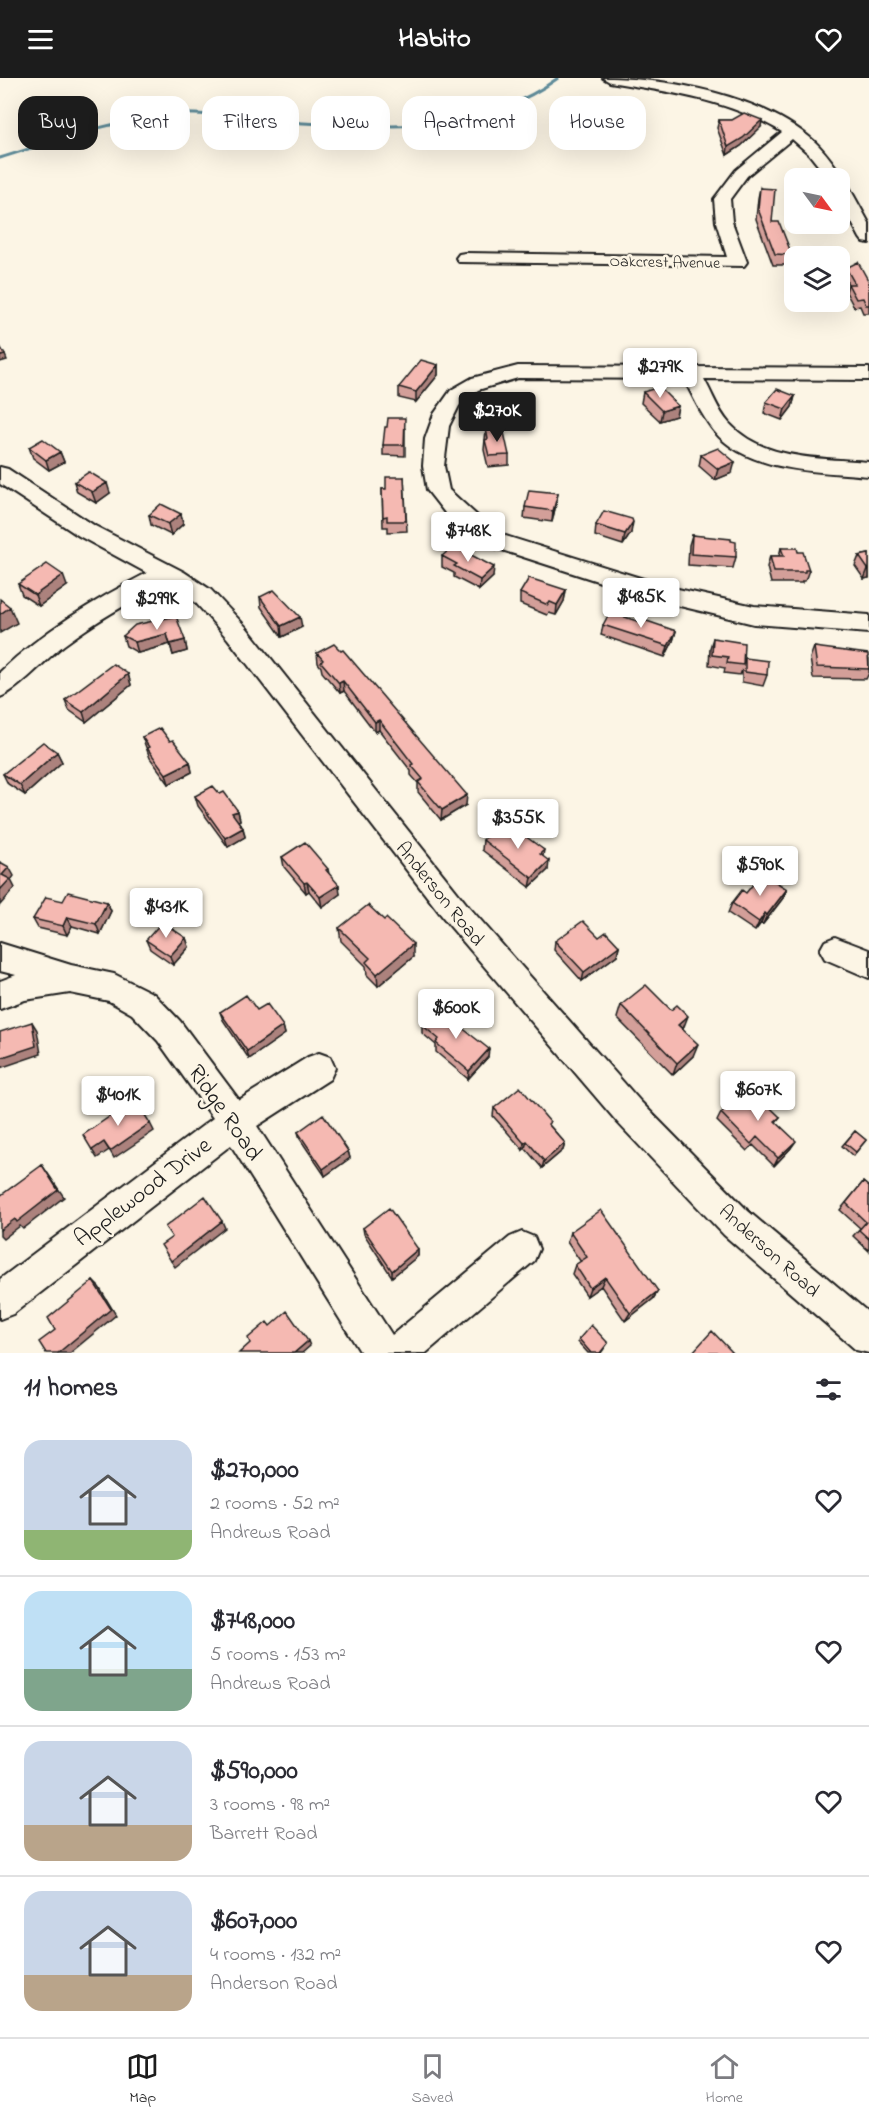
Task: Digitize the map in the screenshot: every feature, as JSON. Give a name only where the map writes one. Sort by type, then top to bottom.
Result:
[{"type":"street","points":[[610,78],[666,88],[728,103],[772,120],[808,144],[828,168]]},
{"type":"street","name":"Oakcrest Avenue","points":[[465,258],[738,262],[722,212],[722,200],[729,187],[775,144],[792,132]]},
{"type":"street","points":[[850,203],[869,238]]},
{"type":"street","points":[[869,374],[518,372],[480,381],[458,394],[443,415],[433,453],[439,492],[469,523],[488,538],[667,595],[754,615],[869,624]]},
{"type":"street","points":[[690,372],[722,428],[746,447],[777,458],[869,469]]},
{"type":"street","name":"Anderson Road","points":[[6,485],[166,573],[203,596],[237,633],[459,916],[629,1112],[736,1223],[869,1337]]},
{"type":"street","points":[[0,687],[32,657],[122,595],[166,573]]},
{"type":"street","points":[[835,950],[869,964]]},
{"type":"street","name":"Ridge Road","points":[[0,957],[71,979],[114,988],[143,1004],[169,1031],[235,1121],[382,1353]]},
{"type":"street","points":[[0,995],[25,986],[71,979]]},
{"type":"street","name":"Applewood Drive","points":[[0,1301],[235,1121],[319,1068]]},
{"type":"street","points":[[398,1353],[522,1249]]},
{"type":"building","points":[[744,113],[762,120],[743,138],[728,147],[719,120],[732,120]]},
{"type":"building","points":[[760,188],[775,189],[772,222],[779,222],[788,246],[784,246],[784,255],[775,254],[758,209]]},
{"type":"building","points":[[858,262],[869,282],[869,305],[866,305],[863,298],[856,299],[850,288],[850,284],[855,284],[850,275],[850,266]]},
{"type":"building","points":[[0,346],[5,355],[0,356]]},
{"type":"building","points":[[421,360],[438,365],[416,392],[399,387]]},
{"type":"building","points":[[659,387],[678,406],[662,411],[643,392]]},
{"type":"building","points":[[777,389],[795,396],[785,409],[766,402]]},
{"type":"building","points":[[388,418],[405,418],[404,445],[383,445]]},
{"type":"building","points":[[503,428],[509,455],[489,456],[485,440],[488,439],[486,429]]},
{"type":"building","points":[[43,439],[60,452],[46,460],[29,447]]},
{"type":"building","points":[[718,448],[735,462],[718,469],[701,455]]},
{"type":"building","points":[[89,472],[107,483],[92,492],[74,482]]},
{"type":"building","points":[[386,477],[404,477],[406,521],[387,521],[387,516],[383,517],[382,489],[386,489]]},
{"type":"building","points":[[529,490],[558,493],[553,511],[525,507]]},
{"type":"building","points":[[161,504],[181,514],[168,524],[149,515]]},
{"type":"building","points":[[604,511],[632,519],[633,522],[625,534],[596,525]]},
{"type":"building","points":[[692,535],[731,539],[736,542],[736,557],[691,554]]},
{"type":"building","points":[[454,546],[494,567],[480,580],[454,566],[457,564],[442,556]]},
{"type":"building","points":[[781,548],[797,548],[798,552],[803,552],[809,570],[774,572],[770,556],[784,556]]},
{"type":"building","points":[[869,554],[869,569],[868,569],[859,556]]},
{"type":"building","points":[[47,564],[63,575],[35,595],[18,584]]},
{"type":"building","points":[[529,578],[566,590],[557,605],[550,602],[548,605],[520,593]]},
{"type":"building","points":[[274,590],[300,617],[281,626],[260,597]]},
{"type":"building","points":[[0,599],[10,607],[0,614]]},
{"type":"building","points":[[610,612],[676,631],[668,646],[603,625]]},
{"type":"building","points":[[176,616],[185,640],[170,644],[167,634],[135,642],[123,636],[135,625]]},
{"type":"building","points":[[713,638],[744,643],[743,665],[727,663],[728,657],[712,655]]},
{"type":"building","points":[[334,644],[341,651],[343,650],[467,795],[442,810],[418,782],[423,779],[379,720],[375,722],[343,681],[339,683],[321,662],[323,660],[317,653]]},
{"type":"building","points":[[814,647],[868,654],[869,669],[817,667]]},
{"type":"building","points":[[745,658],[768,661],[767,675],[745,672]]},
{"type":"building","points":[[113,664],[128,674],[83,712],[65,700]]},
{"type":"building","points":[[160,728],[170,741],[173,740],[190,762],[166,774],[142,737]]},
{"type":"building","points":[[43,742],[57,752],[20,785],[3,774]]},
{"type":"building","points":[[213,786],[220,794],[224,792],[238,811],[232,813],[243,828],[225,838],[195,796]]},
{"type":"building","points":[[500,824],[518,837],[521,833],[544,850],[540,854],[549,861],[532,878],[483,840]]},
{"type":"building","points":[[305,842],[339,885],[320,897],[307,882],[304,883],[282,857]]},
{"type":"building","points":[[0,862],[9,867],[2,875],[10,879],[0,890]]},
{"type":"building","points":[[762,873],[787,889],[759,922],[732,903],[742,890],[746,893]]},
{"type":"building","points":[[68,892],[107,902],[96,924],[67,917],[63,926],[33,919],[46,897],[63,901]]},
{"type":"building","points":[[368,905],[384,920],[386,918],[413,944],[377,974],[366,962],[370,958],[339,928]]},
{"type":"building","points":[[583,921],[599,937],[606,932],[619,946],[584,972],[555,941]]},
{"type":"building","points":[[162,922],[186,938],[170,956],[146,940]]},
{"type":"building","points":[[646,985],[671,1010],[677,1005],[688,1016],[678,1025],[698,1044],[677,1063],[621,1005]]},
{"type":"building","points":[[246,995],[257,1010],[267,1004],[283,1026],[247,1051],[220,1012]]},
{"type":"building","points":[[438,1009],[489,1049],[469,1071],[436,1043],[439,1039],[422,1025]]},
{"type":"building","points":[[32,1022],[36,1046],[0,1058],[0,1032]]},
{"type":"building","points":[[520,1087],[565,1143],[544,1161],[527,1141],[524,1143],[494,1108]]},
{"type":"building","points":[[749,1087],[780,1117],[775,1121],[796,1141],[778,1158],[757,1137],[751,1144],[721,1113]]},
{"type":"building","points":[[135,1099],[150,1123],[110,1151],[104,1142],[92,1150],[83,1135]]},
{"type":"building","points":[[323,1114],[348,1151],[323,1169],[298,1132]]},
{"type":"building","points":[[855,1131],[866,1140],[856,1152],[845,1143]]},
{"type":"building","points":[[42,1165],[58,1190],[17,1222],[15,1219],[0,1230],[0,1196]]},
{"type":"building","points":[[863,1182],[869,1187],[869,1239],[859,1230],[866,1222],[846,1203]]},
{"type":"building","points":[[205,1196],[222,1221],[171,1261],[161,1245],[172,1237],[165,1227]]},
{"type":"building","points":[[389,1208],[418,1249],[392,1271],[363,1228]]},
{"type":"building","points":[[601,1210],[658,1291],[630,1313],[605,1277],[590,1288],[575,1265],[587,1257],[570,1232]]},
{"type":"building","points":[[93,1281],[111,1309],[58,1353],[46,1353],[39,1342],[55,1330],[48,1318]]},
{"type":"building","points":[[287,1311],[308,1341],[294,1353],[239,1353],[250,1343],[248,1338],[267,1322],[270,1326]]},
{"type":"building","points":[[591,1325],[608,1343],[600,1353],[591,1353],[579,1339]]},
{"type":"building","points":[[712,1331],[733,1353],[692,1353]]},
{"type":"waterway","points":[[0,158],[109,125],[176,114],[204,114],[328,125],[409,126],[449,121],[487,113],[524,99],[558,78]]}]
